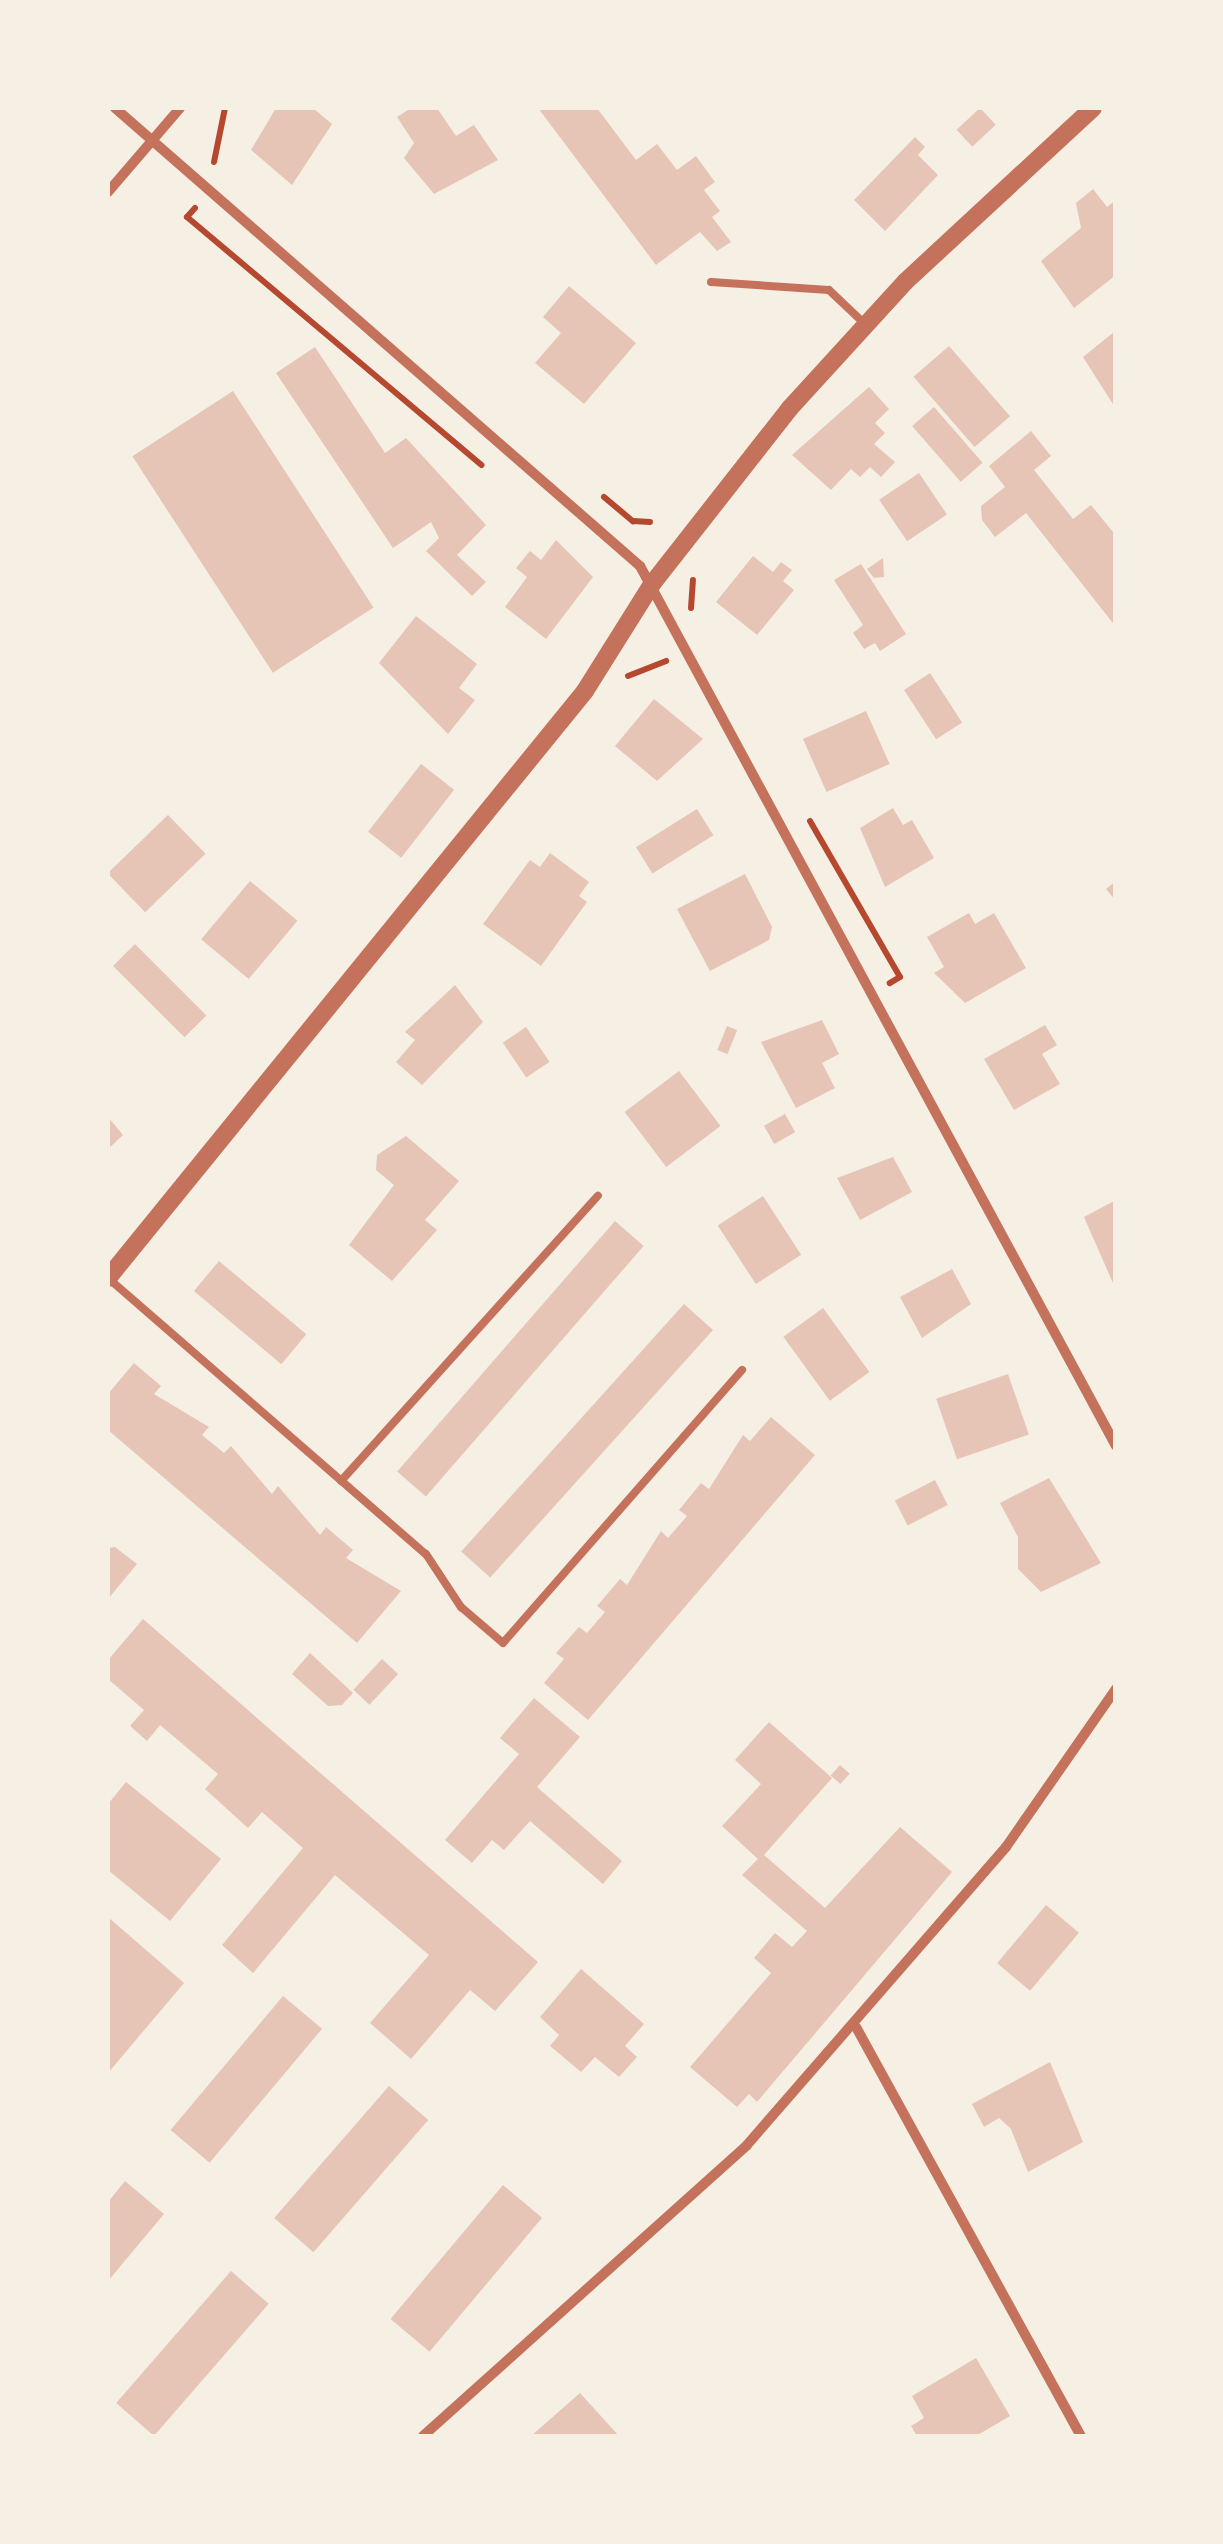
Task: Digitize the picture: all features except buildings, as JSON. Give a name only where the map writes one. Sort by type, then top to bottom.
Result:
[{"type":"street","points":[[115,108],[148,145],[652,584],[1116,1446]]},
{"type":"street","points":[[108,192],[180,108]]},
{"type":"street","points":[[108,1278],[585,691],[652,584],[866,325],[1093,108]]},
{"type":"street","points":[[1106,1430],[1116,1420]]},
{"type":"street","points":[[423,2436],[601,2284],[856,2027],[1006,1847],[1116,1689]]},
{"type":"street","points":[[856,2027],[1081,2436]]},
{"type":"lane","points":[[711,282],[829,290],[866,325]]},
{"type":"lane","points":[[341,1482],[598,1196]]},
{"type":"lane","points":[[108,1278],[426,1554],[460,1607],[503,1643],[742,1370]]},
{"type":"path","points":[[225,108],[211,158],[226,174]]}]
